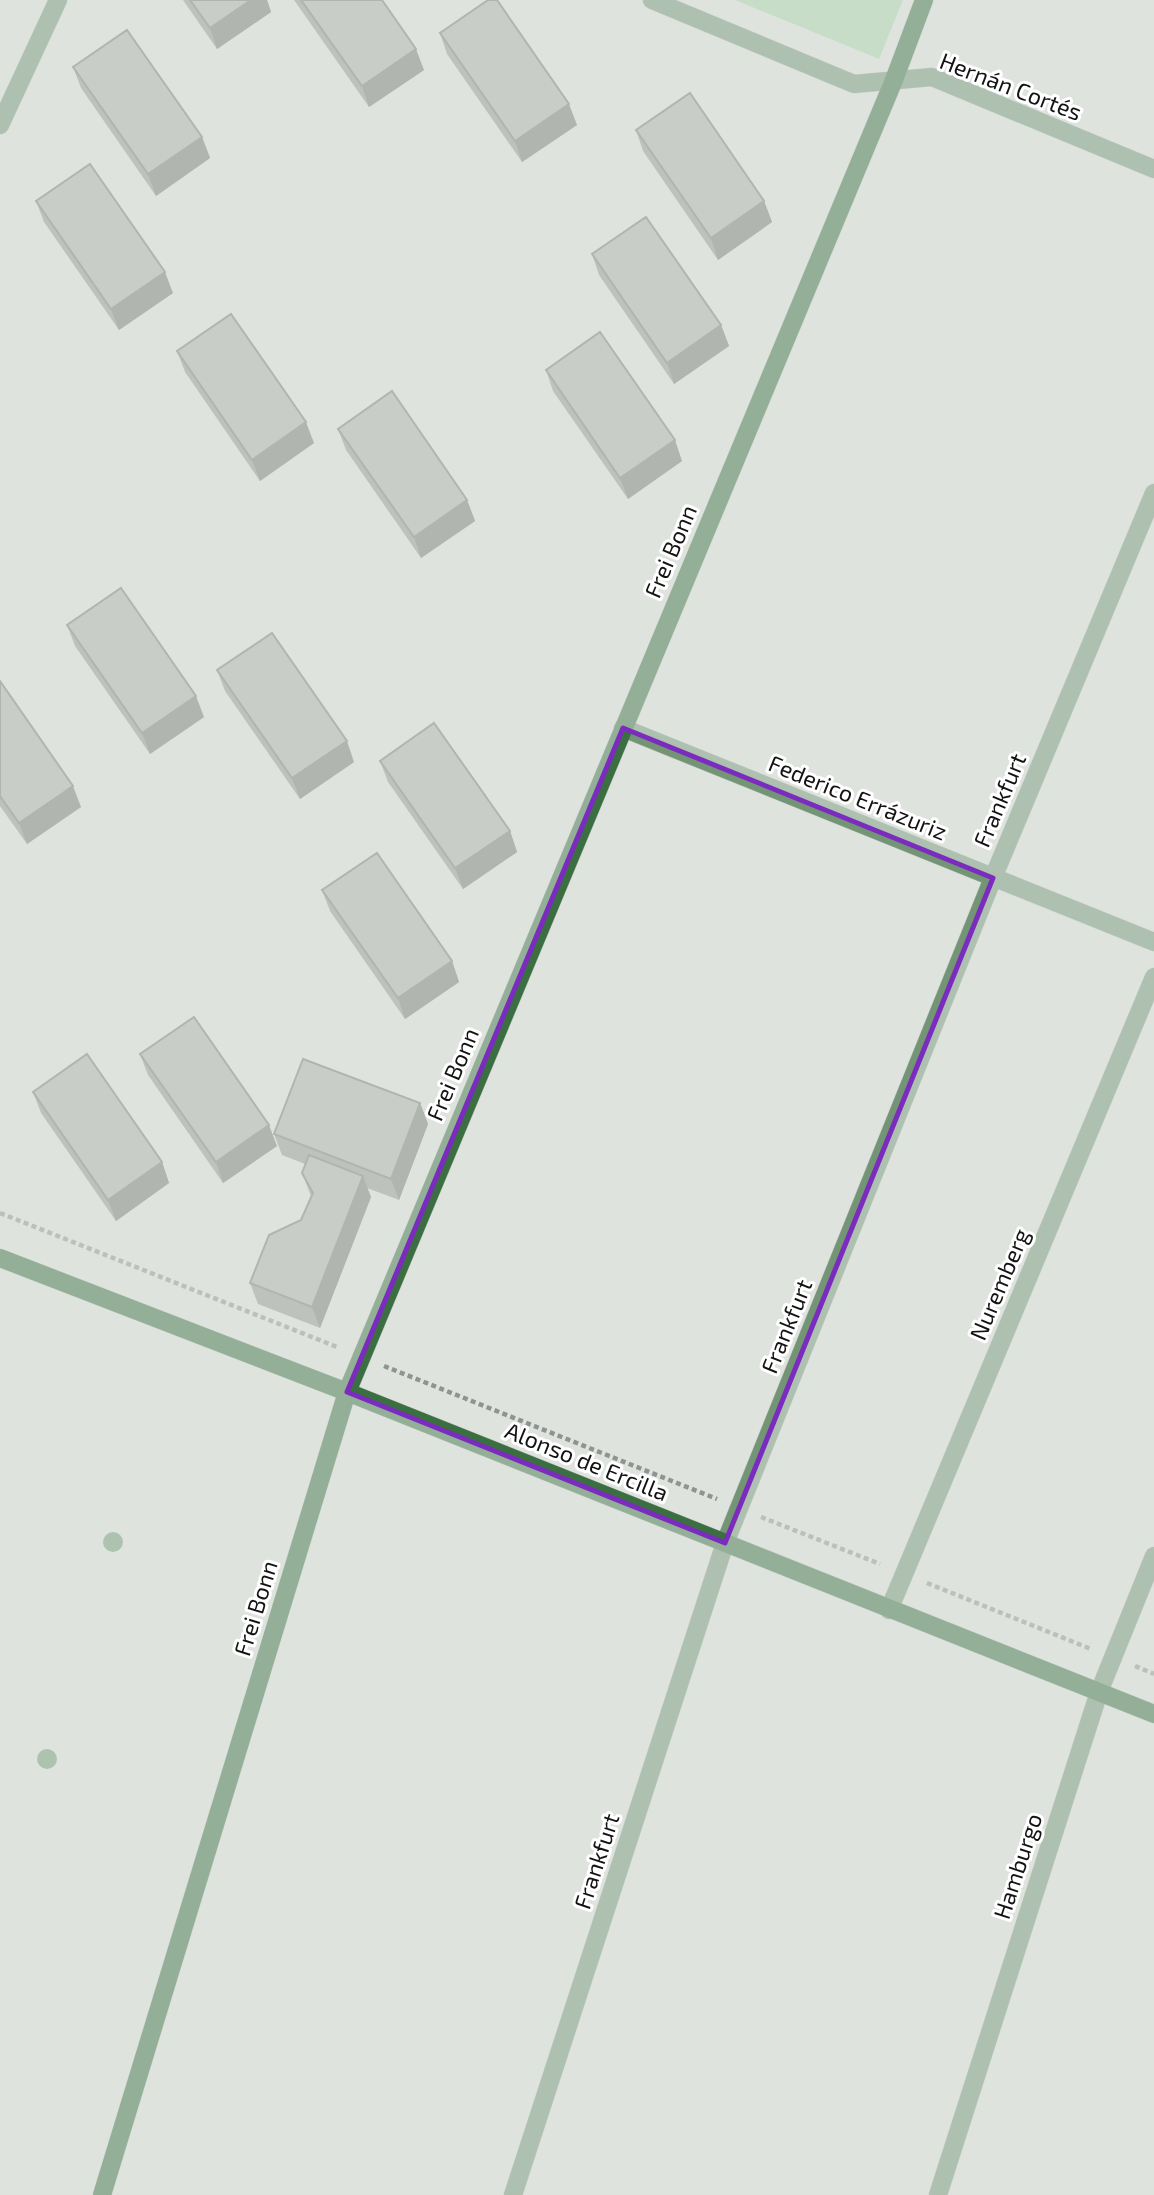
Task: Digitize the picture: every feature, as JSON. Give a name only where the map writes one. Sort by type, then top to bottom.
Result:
[{"type":"main road","name":"Frei Bonn","points":[[102,2195],[347,1392],[925,0]]},
{"type":"main road","name":"Alonso de Ercilla","points":[[0,1258],[347,1392],[1154,1714]]},
{"type":"street","points":[[0,125],[58,0]]},
{"type":"street","name":"Hernán Cortés","points":[[652,0],[854,84],[932,77],[1154,169]]},
{"type":"street","name":"Frankfurt","points":[[513,2195],[725,1543],[993,878],[1154,493]]},
{"type":"street","name":"Federico Errázuriz","points":[[623,728],[1154,942]]},
{"type":"street","name":"Nuremberg","points":[[889,1610],[1154,977]]},
{"type":"street","name":"Hamburgo","points":[[938,2195],[1099,1692],[1154,1556]]},
{"type":"path","points":[[0,1213],[1154,1674]]},
{"type":"highlighted area","points":[[623,728],[993,878],[725,1543],[347,1392]]},
{"type":"green space","points":[[735,0],[903,0],[879,59]]},
{"type":"building","points":[[190,0],[251,0],[210,28]]},
{"type":"building","points":[[301,0],[382,0],[416,49],[362,86]]},
{"type":"building","points":[[488,0],[497,0],[569,104],[515,141],[440,33]]},
{"type":"building","points":[[127,30],[202,137],[148,174],[73,67]]},
{"type":"building","points":[[690,93],[764,201],[711,238],[636,130]]},
{"type":"building","points":[[90,164],[165,272],[111,309],[36,201]]},
{"type":"building","points":[[646,217],[721,325],[667,363],[592,254]]},
{"type":"building","points":[[231,314],[306,422],[252,460],[177,351]]},
{"type":"building","points":[[600,332],[675,440],[620,478],[546,370]]},
{"type":"building","points":[[392,391],[467,500],[414,537],[338,429]]},
{"type":"building","points":[[121,588],[196,696],[142,733],[67,625]]},
{"type":"building","points":[[272,633],[347,741],[292,778],[217,670]]},
{"type":"building","points":[[0,681],[73,786],[19,823],[0,796]]},
{"type":"building","points":[[434,723],[510,831],[455,868],[380,761]]},
{"type":"building","points":[[377,853],[452,961],[398,998],[322,890]]},
{"type":"building","points":[[194,1017],[269,1125],[216,1162],[140,1054]]},
{"type":"building","points":[[87,1054],[162,1162],[108,1200],[33,1092]]},
{"type":"building","points":[[303,1059],[420,1103],[391,1179],[274,1134]]},
{"type":"building","points":[[309,1155],[363,1176],[312,1307],[250,1283],[269,1235],[301,1220],[313,1193],[302,1173]]}]
